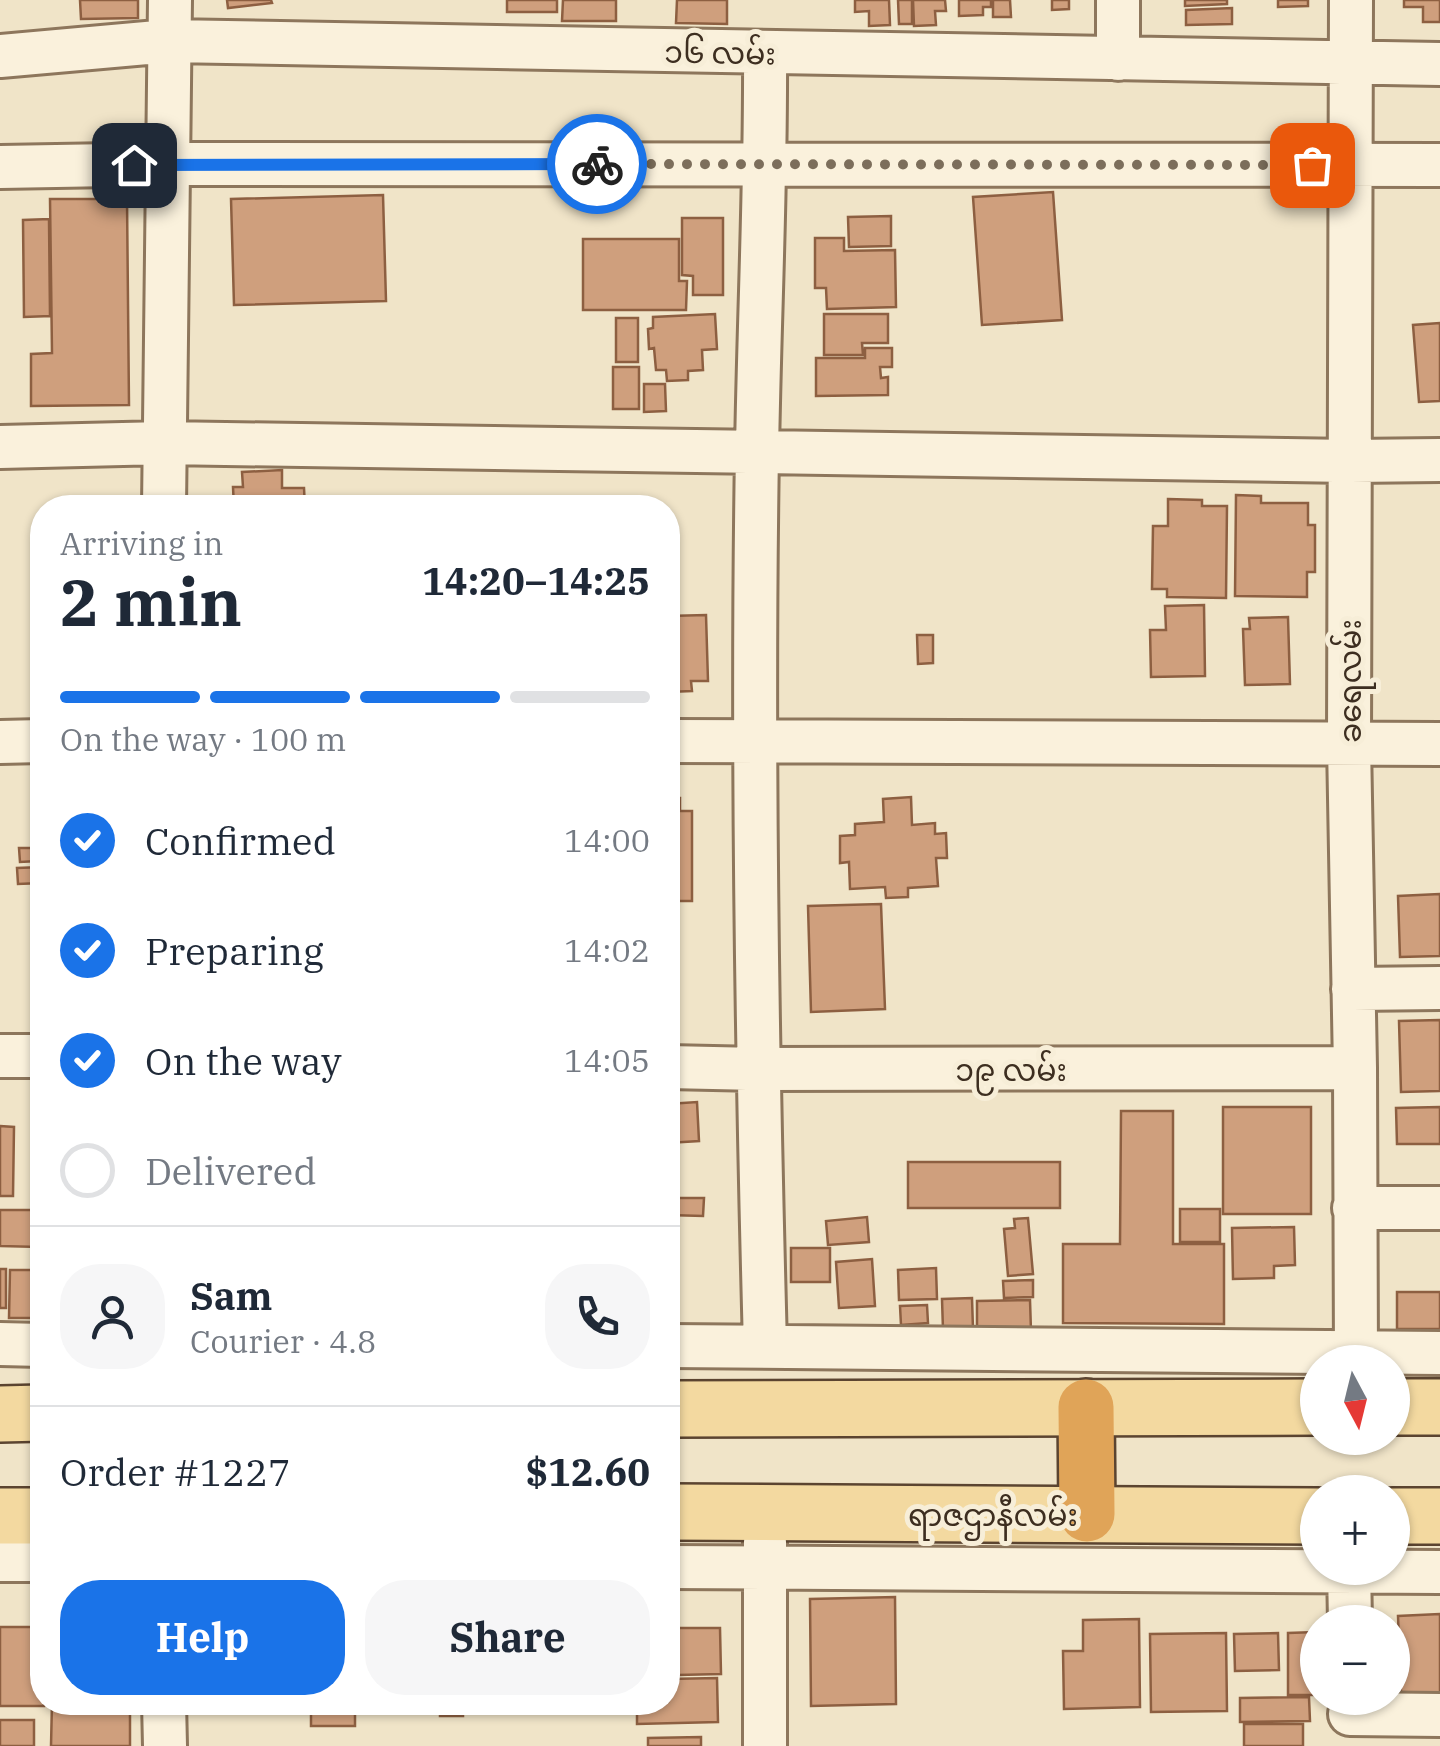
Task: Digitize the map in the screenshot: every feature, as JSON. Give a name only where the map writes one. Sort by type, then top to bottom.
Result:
[{"type":"highway","points":[[1086,1406],[1086,1514]]},
{"type":"main road","points":[[680,1409],[1300,1407]]},
{"type":"main road","points":[[1410,1407],[1440,1407]]},
{"type":"main road","points":[[0,1414],[30,1414]]},
{"type":"main road","name":"ရာဇဌာနီလမ်း","points":[[680,1512],[1300,1516]]},
{"type":"main road","points":[[0,1516],[30,1516]]},
{"type":"main road","points":[[1410,1516],[1440,1516]]},
{"type":"street","points":[[1118,0],[1118,59]]},
{"type":"street","name":"ခရေလမ်း","points":[[1352,0],[1349,744],[1356,1345]]},
{"type":"street","points":[[164,495],[170,20]]},
{"type":"street","name":"၁၆ လမ်း","points":[[0,56],[170,20],[765,52],[1440,64]]},
{"type":"street","points":[[765,52],[755,742],[765,1346]]},
{"type":"street","points":[[0,167],[1440,165]]},
{"type":"street","points":[[0,447],[164,442],[1440,460]]},
{"type":"street","points":[[0,742],[30,741]]},
{"type":"street","points":[[680,741],[1440,744]]},
{"type":"street","points":[[1353,989],[1440,988]]},
{"type":"street","points":[[0,1056],[30,1056]]},
{"type":"street","name":"၁၉ လမ်း","points":[[680,1067],[1355,1068]]},
{"type":"street","points":[[1354,1208],[1440,1208]]},
{"type":"street","points":[[0,1344],[30,1345]]},
{"type":"street","points":[[680,1346],[1300,1356]]},
{"type":"street","points":[[1410,1354],[1440,1352]]},
{"type":"street","points":[[765,1746],[767,1513]]},
{"type":"street","points":[[0,1560],[30,1560]]},
{"type":"street","points":[[680,1567],[1300,1570]]},
{"type":"street","points":[[1410,1571],[1440,1572]]},
{"type":"street","points":[[164,1715],[164,1746]]},
{"type":"street","points":[[1350,1719],[1440,1715]]},
{"type":"building","points":[[80,0],[138,0],[138,18],[81,19]]},
{"type":"building","points":[[227,0],[271,0],[272,3],[228,8]]},
{"type":"building","points":[[507,0],[557,0],[557,12],[507,12]]},
{"type":"building","points":[[563,0],[616,0],[616,21],[562,21]]},
{"type":"building","points":[[677,0],[727,0],[727,24],[676,23]]},
{"type":"building","points":[[855,0],[889,0],[890,25],[869,26],[869,11],[855,12]]},
{"type":"building","points":[[898,0],[912,0],[912,24],[899,24]]},
{"type":"building","points":[[913,0],[945,0],[946,11],[935,11],[936,25],[914,26]]},
{"type":"building","points":[[959,0],[991,0],[991,7],[983,7],[983,15],[959,16]]},
{"type":"building","points":[[993,0],[1010,0],[1011,17],[993,17]]},
{"type":"building","points":[[1052,0],[1069,0],[1069,9],[1052,10]]},
{"type":"building","points":[[1185,0],[1227,0],[1227,4],[1185,6]]},
{"type":"building","points":[[1278,0],[1308,0],[1308,6],[1278,7]]},
{"type":"building","points":[[1404,0],[1440,0],[1440,22],[1423,22],[1423,7],[1404,7]]},
{"type":"building","points":[[1232,8],[1232,24],[1186,25],[1186,10]]},
{"type":"building","points":[[1053,192],[1062,320],[982,325],[973,197]]},
{"type":"building","points":[[383,195],[386,301],[234,305],[231,199]]},
{"type":"building","points":[[50,199],[127,199],[129,405],[31,406],[31,354],[52,353]]},
{"type":"building","points":[[891,216],[891,246],[849,247],[848,217]]},
{"type":"building","points":[[682,218],[723,218],[723,295],[693,295],[693,276],[682,275]]},
{"type":"building","points":[[49,219],[50,316],[24,317],[23,220]]},
{"type":"building","points":[[815,238],[844,238],[844,251],[895,250],[896,307],[827,309],[826,288],[815,288]]},
{"type":"building","points":[[583,239],[679,239],[679,281],[687,281],[686,310],[583,310]]},
{"type":"building","points":[[715,314],[717,349],[702,350],[703,370],[688,371],[688,380],[667,381],[666,370],[656,370],[654,348],[649,349],[648,329],[653,328],[653,317]]},
{"type":"building","points":[[824,314],[888,314],[888,343],[862,343],[863,355],[824,355]]},
{"type":"building","points":[[616,318],[638,318],[638,362],[616,362]]},
{"type":"building","points":[[1440,323],[1440,401],[1419,402],[1413,325]]},
{"type":"building","points":[[865,348],[892,348],[892,367],[880,367],[881,378],[888,377],[888,395],[816,396],[816,358],[865,358]]},
{"type":"building","points":[[613,367],[639,367],[639,409],[613,409]]},
{"type":"building","points":[[644,384],[665,384],[666,411],[644,412]]},
{"type":"building","points":[[282,470],[282,488],[304,488],[304,495],[233,495],[233,487],[243,487],[242,472]]},
{"type":"building","points":[[1236,495],[1261,496],[1261,503],[1308,503],[1308,525],[1315,525],[1315,572],[1307,572],[1307,597],[1235,596]]},
{"type":"building","points":[[1168,499],[1202,500],[1202,506],[1227,506],[1226,598],[1167,597],[1167,589],[1152,589],[1153,526],[1168,526]]},
{"type":"building","points":[[1204,605],[1205,676],[1151,677],[1150,630],[1166,630],[1165,606]]},
{"type":"building","points":[[706,615],[708,681],[691,681],[692,691],[680,692],[680,616]]},
{"type":"building","points":[[1288,617],[1290,684],[1245,685],[1243,629],[1250,629],[1249,618]]},
{"type":"building","points":[[917,635],[933,635],[933,663],[918,664]]},
{"type":"building","points":[[911,797],[912,825],[935,823],[935,834],[946,833],[947,858],[936,858],[938,886],[908,888],[908,897],[886,898],[885,887],[850,889],[849,862],[840,863],[840,836],[855,835],[855,824],[884,822],[883,799]]},
{"type":"building","points":[[680,811],[692,811],[692,901],[680,901]]},
{"type":"building","points":[[19,848],[30,848],[30,861],[20,862]]},
{"type":"building","points":[[30,867],[30,884],[18,884],[17,868]]},
{"type":"building","points":[[1440,894],[1440,956],[1400,957],[1398,896]]},
{"type":"building","points":[[881,904],[885,1009],[811,1012],[808,906]]},
{"type":"building","points":[[1440,1020],[1440,1091],[1401,1092],[1399,1021]]},
{"type":"building","points":[[697,1102],[699,1141],[680,1142],[680,1103]]},
{"type":"building","points":[[1223,1107],[1311,1107],[1311,1214],[1223,1214]]},
{"type":"building","points":[[1440,1107],[1440,1144],[1397,1144],[1396,1108]]},
{"type":"building","points":[[1121,1111],[1173,1111],[1173,1244],[1224,1244],[1224,1324],[1063,1323],[1063,1244],[1120,1244]]},
{"type":"building","points":[[0,1126],[14,1127],[13,1196],[0,1196]]},
{"type":"building","points":[[908,1162],[1060,1162],[1060,1208],[908,1208]]},
{"type":"building","points":[[680,1198],[704,1198],[703,1216],[680,1215]]},
{"type":"building","points":[[1180,1209],[1220,1209],[1220,1242],[1180,1242]]},
{"type":"building","points":[[0,1210],[30,1210],[30,1247],[0,1246]]},
{"type":"building","points":[[867,1217],[869,1242],[828,1245],[826,1221]]},
{"type":"building","points":[[1028,1218],[1033,1274],[1008,1276],[1004,1229],[1015,1228],[1014,1219]]},
{"type":"building","points":[[1294,1227],[1295,1265],[1274,1266],[1274,1278],[1233,1279],[1232,1228]]},
{"type":"building","points":[[791,1248],[830,1248],[830,1282],[791,1282]]},
{"type":"building","points":[[872,1259],[875,1306],[839,1308],[836,1262]]},
{"type":"building","points":[[936,1268],[937,1299],[899,1300],[898,1270]]},
{"type":"building","points":[[0,1269],[6,1269],[6,1308],[0,1308]]},
{"type":"building","points":[[10,1270],[30,1270],[30,1318],[9,1318]]},
{"type":"building","points":[[1033,1280],[1033,1297],[1004,1298],[1003,1281]]},
{"type":"building","points":[[1397,1292],[1440,1292],[1440,1329],[1397,1329]]},
{"type":"building","points":[[972,1298],[973,1329],[943,1330],[942,1299]]},
{"type":"building","points":[[1030,1300],[1031,1331],[977,1332],[977,1301]]},
{"type":"building","points":[[927,1305],[928,1323],[901,1325],[900,1306]]},
{"type":"building","points":[[895,1597],[896,1704],[811,1706],[810,1599]]},
{"type":"building","points":[[1440,1614],[1440,1692],[1410,1693],[1410,1615]]},
{"type":"building","points":[[1139,1619],[1140,1707],[1064,1709],[1063,1651],[1083,1651],[1083,1620]]},
{"type":"building","points":[[0,1627],[30,1627],[30,1706],[0,1706]]},
{"type":"building","points":[[680,1628],[720,1628],[721,1674],[680,1675]]},
{"type":"building","points":[[1226,1633],[1227,1711],[1151,1712],[1150,1634]]},
{"type":"building","points":[[1278,1633],[1279,1670],[1235,1671],[1234,1634]]},
{"type":"building","points":[[1288,1633],[1300,1633],[1300,1695],[1288,1695]]},
{"type":"building","points":[[717,1678],[718,1722],[637,1724],[637,1715],[680,1715],[680,1679]]},
{"type":"building","points":[[1300,1697],[1300,1715],[1310,1715],[1310,1721],[1240,1722],[1240,1698]]},
{"type":"building","points":[[52,1715],[130,1715],[130,1746],[51,1746]]},
{"type":"building","points":[[311,1715],[355,1715],[355,1726],[311,1726]]},
{"type":"building","points":[[0,1720],[34,1720],[34,1746],[0,1746]]},
{"type":"building","points":[[1244,1724],[1303,1724],[1303,1746],[1244,1746]]},
{"type":"building","points":[[701,1737],[701,1746],[648,1746],[648,1738]]},
{"type":"way so far","points":[[597,164],[1312,165]]},
{"type":"route","points":[[134,165],[597,164]]}]
